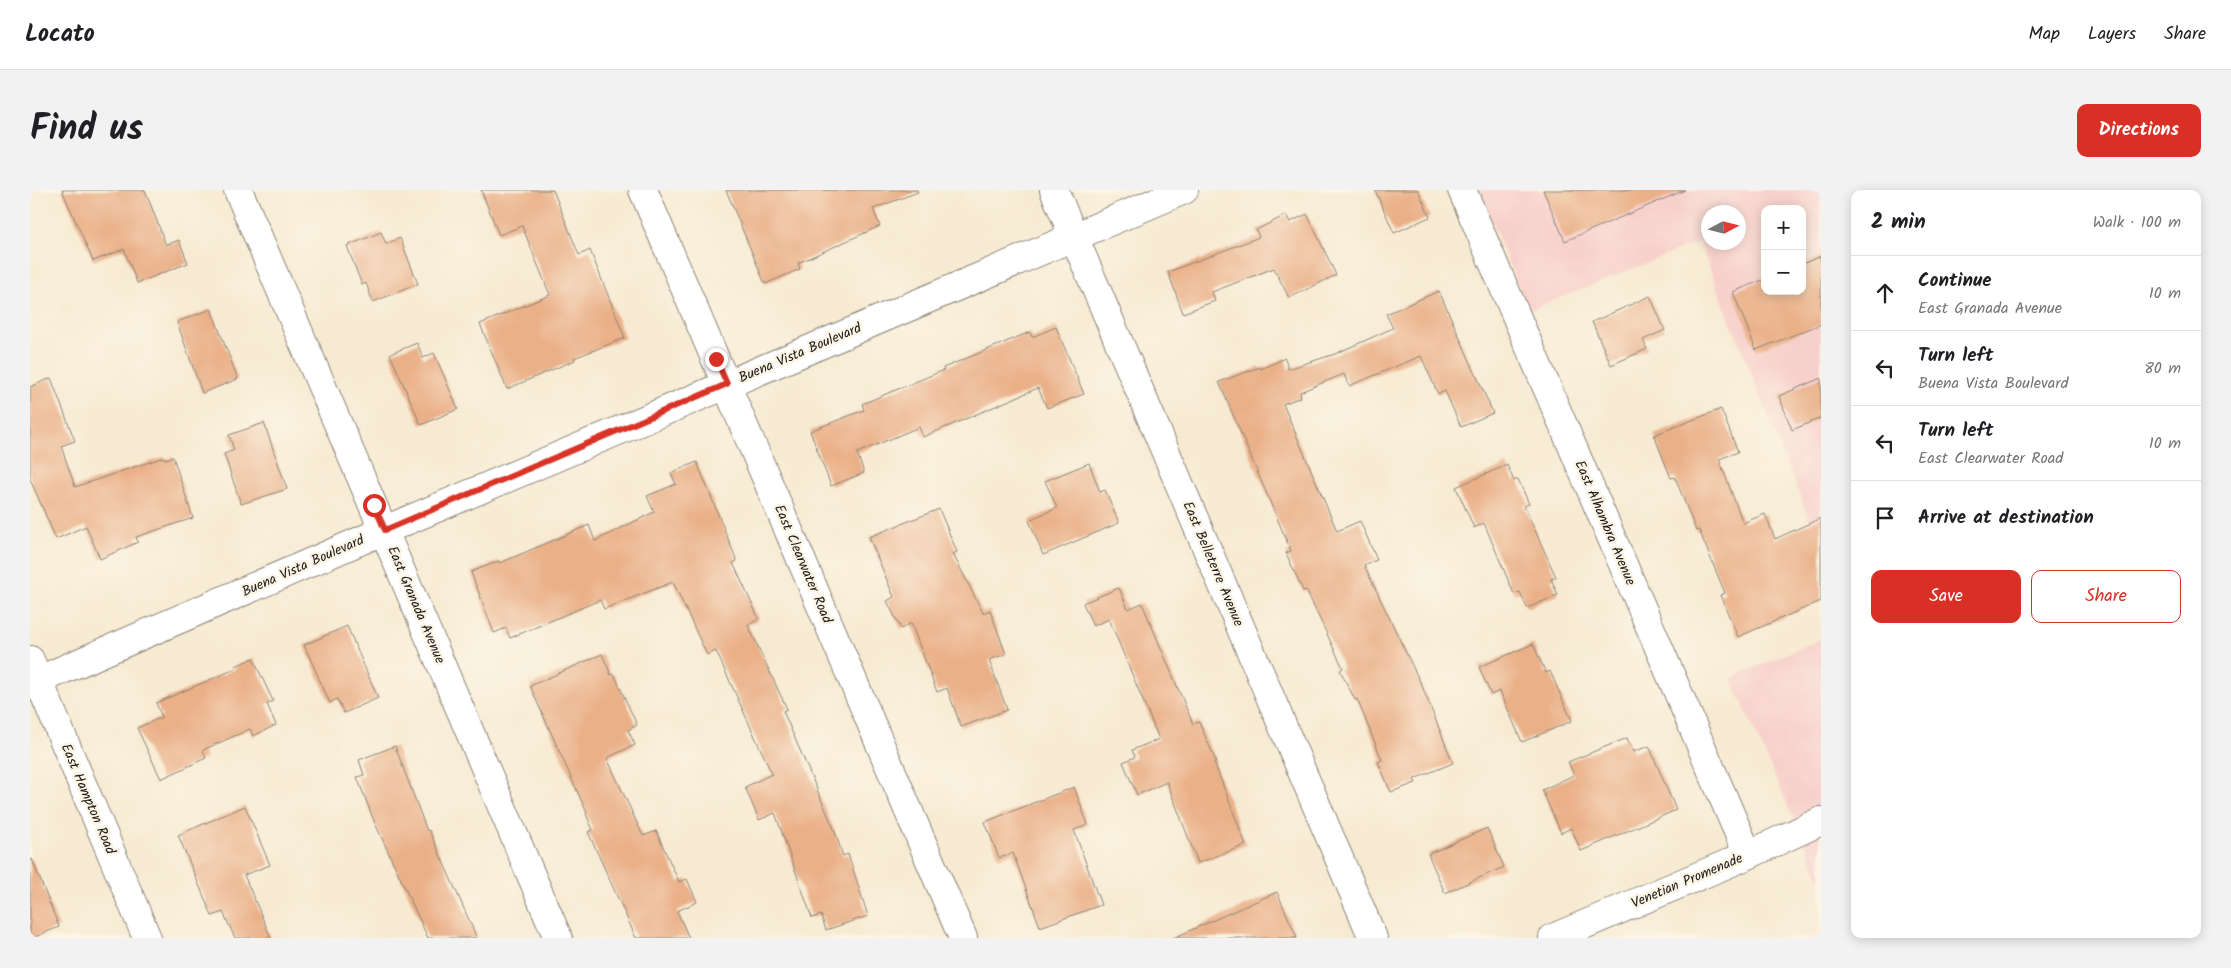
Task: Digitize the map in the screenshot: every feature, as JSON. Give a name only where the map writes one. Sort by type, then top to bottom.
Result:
[{"type":"street","name":"East Granada Avenue","points":[[238,190],[558,938]]},
{"type":"street","name":"East Clearwater Road","points":[[643,190],[962,938]]},
{"type":"street","name":"East Belleterre Avenue","points":[[1054,190],[1373,938]]},
{"type":"street","name":"Buena Vista Boulevard","points":[[33,675],[385,530],[1184,190]]},
{"type":"street","name":"East Alhambra Avenue","points":[[1462,190],[1748,855]]},
{"type":"street","name":"East Hampton Road","points":[[33,675],[146,938]]},
{"type":"street","name":"Venetian Promenade","points":[[1553,938],[1748,855],[1821,821]]},
{"type":"shaded area","points":[[1479,190],[1821,190],[1821,549],[1702,250],[1746,250],[1746,205],[1701,205],[1701,247],[1699,242],[1528,311]]},
{"type":"shaded area","points":[[1821,639],[1821,880],[1731,678]]},
{"type":"building","points":[[62,190],[145,190],[166,245],[179,240],[188,263],[137,283],[124,249],[93,261]]},
{"type":"building","points":[[481,190],[553,190],[579,255],[590,250],[625,338],[574,358],[575,360],[507,389],[480,324],[550,295],[522,226],[499,235]]},
{"type":"building","points":[[726,190],[917,190],[918,192],[873,209],[880,226],[798,263],[800,269],[765,284]]},
{"type":"building","points":[[1375,190],[1418,190],[1430,217],[1394,233]]},
{"type":"building","points":[[1543,190],[1685,190],[1565,241]]},
{"type":"building","points":[[1307,214],[1336,275],[1289,298],[1274,268],[1212,292],[1215,301],[1183,313],[1168,272],[1259,237],[1256,230],[1286,215],[1290,222]]},
{"type":"building","points":[[381,232],[386,244],[400,238],[418,284],[373,302],[366,283],[362,285],[347,246]]},
{"type":"building","points":[[1821,256],[1821,324],[1756,350],[1733,292],[1761,281],[1761,295],[1806,295],[1806,262]]},
{"type":"building","points":[[1439,291],[1493,413],[1461,427],[1445,391],[1438,394],[1421,356],[1349,386],[1344,374],[1300,392],[1301,397],[1283,404],[1337,531],[1360,521],[1377,560],[1364,565],[1422,686],[1453,763],[1414,779],[1416,783],[1391,792],[1378,762],[1382,760],[1357,699],[1355,700],[1340,670],[1343,668],[1306,590],[1303,591],[1286,553],[1291,551],[1219,382],[1260,367],[1261,369],[1285,358],[1288,369],[1335,354],[1393,328],[1386,314]]},
{"type":"building","points":[[1650,296],[1665,330],[1643,340],[1647,349],[1611,365],[1592,322]]},
{"type":"building","points":[[211,309],[238,379],[202,393],[177,322]]},
{"type":"building","points":[[1056,327],[1084,394],[1047,408],[1038,388],[923,437],[919,427],[857,453],[864,473],[831,486],[810,431],[864,410],[862,404],[944,370],[943,368],[1030,332],[1032,337]]},
{"type":"building","points":[[417,343],[423,358],[434,353],[458,409],[421,425],[390,354]]},
{"type":"building","points":[[51,378],[75,441],[61,446],[75,487],[164,457],[165,459],[173,457],[193,518],[136,537],[138,542],[100,559],[86,526],[56,539],[30,479],[30,387]]},
{"type":"building","points":[[1821,378],[1821,418],[1792,430],[1779,396]]},
{"type":"building","points":[[1721,409],[1738,452],[1719,459],[1743,523],[1765,514],[1775,539],[1821,518],[1821,601],[1738,637],[1720,595],[1725,593],[1699,530],[1696,531],[1675,477],[1671,478],[1654,435]]},
{"type":"building","points":[[264,423],[287,489],[241,504],[224,454],[234,450],[229,435]]},
{"type":"building","points":[[697,462],[737,561],[733,563],[759,619],[748,625],[787,709],[783,711],[834,829],[843,856],[848,854],[868,916],[826,930],[821,915],[812,918],[775,813],[759,820],[745,787],[772,774],[716,651],[707,655],[673,582],[604,609],[600,600],[510,638],[506,628],[494,633],[471,572],[499,561],[500,563],[589,525],[595,541],[654,512],[647,496],[676,484],[671,473]]},
{"type":"building","points":[[1089,463],[1100,492],[1105,490],[1119,523],[1043,555],[1029,520],[1057,508],[1045,481]]},
{"type":"building","points":[[1507,465],[1514,481],[1518,479],[1529,504],[1524,506],[1556,577],[1551,579],[1558,595],[1527,608],[1520,592],[1514,594],[1484,523],[1474,528],[1456,487]]},
{"type":"building","points":[[939,509],[957,552],[953,554],[983,613],[990,610],[1006,654],[989,660],[1007,710],[961,727],[947,688],[937,692],[911,623],[901,629],[887,601],[894,597],[869,537]]},
{"type":"building","points":[[1119,588],[1128,609],[1142,603],[1193,724],[1199,722],[1216,761],[1214,762],[1246,845],[1198,863],[1167,782],[1137,795],[1123,762],[1135,757],[1132,750],[1159,739],[1109,619],[1093,626],[1083,603]]},
{"type":"building","points":[[347,626],[378,698],[344,713],[337,699],[330,703],[304,645]]},
{"type":"building","points":[[1533,644],[1546,673],[1550,671],[1572,721],[1522,742],[1500,691],[1491,695],[1479,667]]},
{"type":"building","points":[[602,654],[611,675],[614,674],[637,725],[628,730],[635,745],[607,758],[643,836],[656,831],[679,882],[687,879],[697,902],[677,911],[689,938],[636,938],[588,832],[593,830],[587,813],[530,686]]},
{"type":"building","points":[[253,658],[273,701],[267,704],[276,725],[253,736],[250,729],[203,750],[206,758],[161,779],[137,728],[162,717],[156,703],[235,669],[236,666]]},
{"type":"building","points":[[1627,738],[1633,752],[1649,746],[1676,810],[1581,851],[1571,828],[1561,833],[1542,790],[1574,775],[1568,762]]},
{"type":"building","points":[[395,746],[427,831],[429,830],[477,938],[428,938],[374,821],[357,777],[364,775],[359,760]]},
{"type":"building","points":[[1074,787],[1088,825],[1074,830],[1101,905],[1040,927],[1013,853],[999,858],[985,822]]},
{"type":"building","points":[[245,806],[270,865],[244,875],[271,938],[235,938],[223,912],[212,916],[178,835]]},
{"type":"building","points":[[1487,828],[1504,867],[1445,893],[1428,854]]},
{"type":"building","points":[[30,859],[32,859],[59,927],[32,938],[30,938]]},
{"type":"building","points":[[1277,892],[1297,938],[1173,938]]},
{"type":"route","points":[[374,505],[385,530],[727,384],[716,359]]}]
